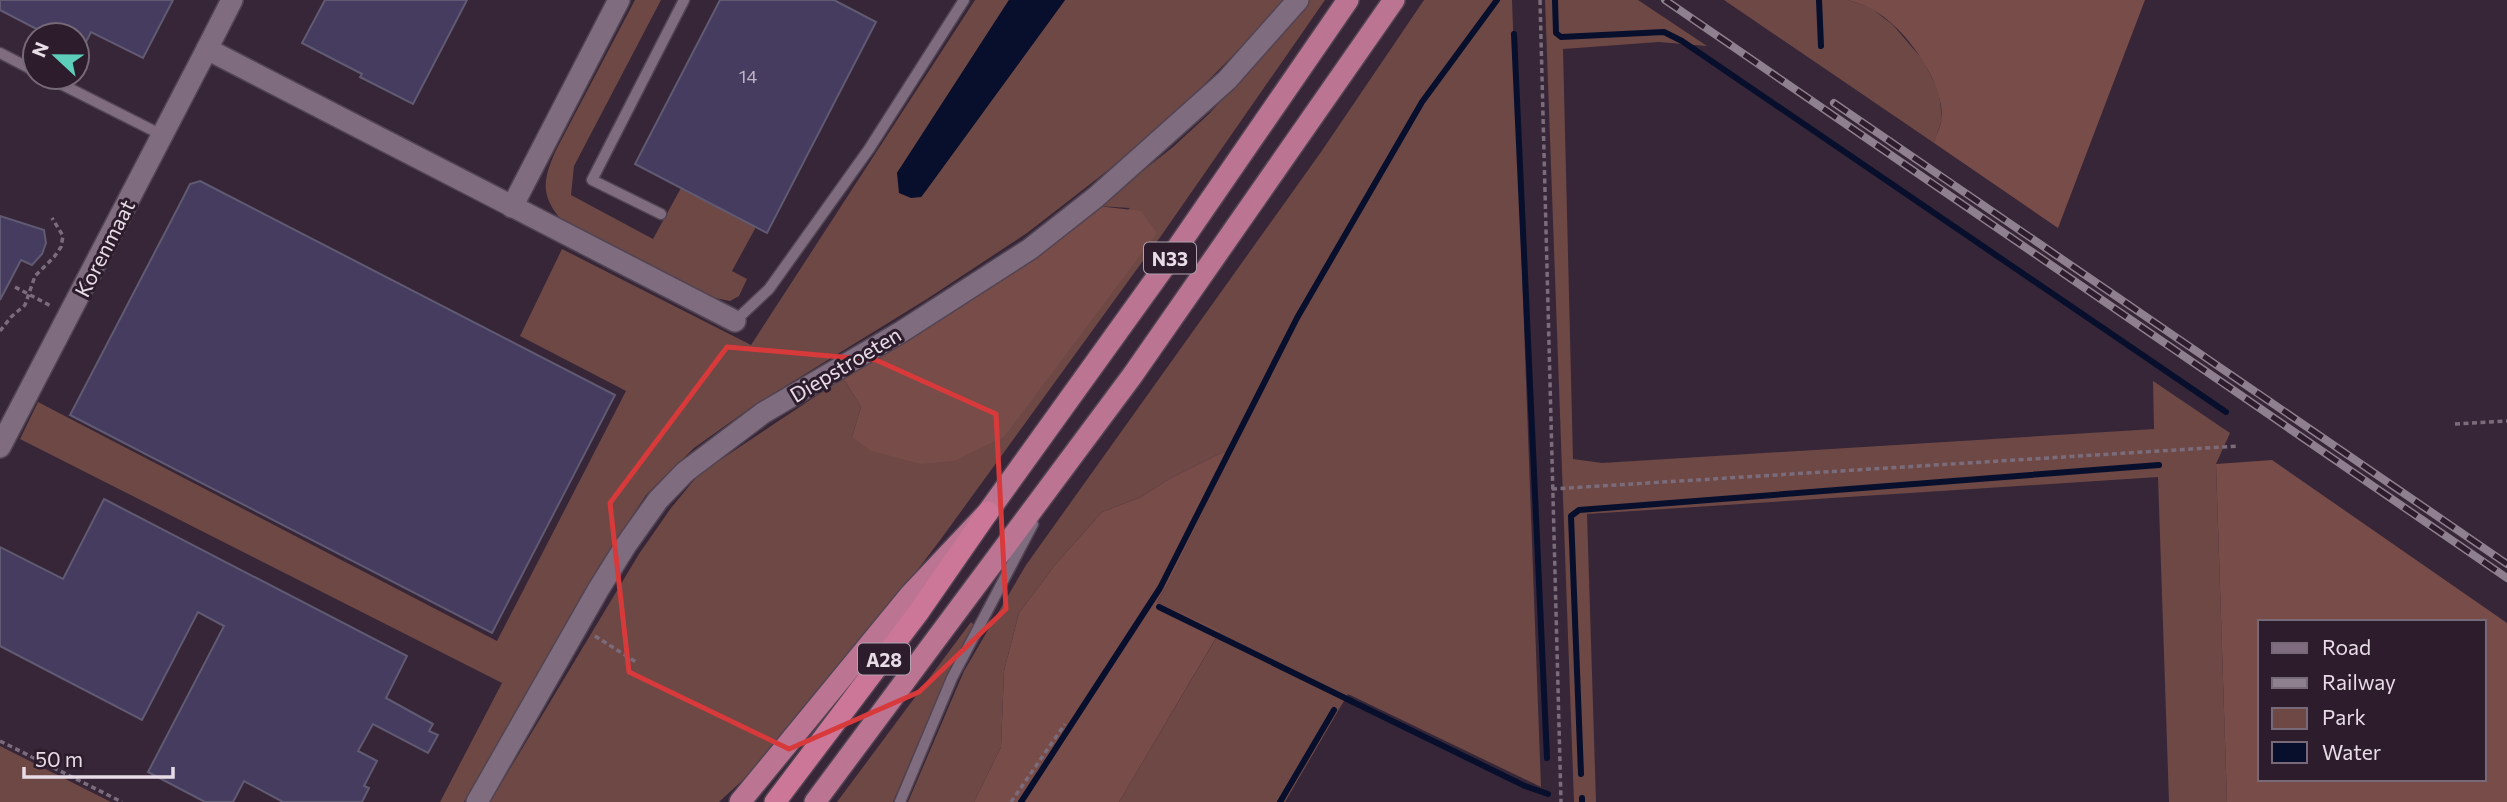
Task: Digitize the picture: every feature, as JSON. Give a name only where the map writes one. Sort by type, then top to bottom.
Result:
[{"type":"highway","name":"N33","points":[[740,802],[910,595],[988,512],[1170,259],[1348,0]]},
{"type":"highway","name":"N33","points":[[815,802],[1132,376],[1394,0]]},
{"type":"highway","name":"A28","points":[[775,802],[918,613],[988,512]]},
{"type":"street","name":"Korenmaat","points":[[2,438],[69,316],[232,0]]},
{"type":"street","points":[[512,207],[619,0]]},
{"type":"street","name":"Diepstroeten","points":[[477,802],[578,625],[634,534],[658,500],[685,471],[763,413],[901,332],[1039,242],[1096,197],[1227,80],[1298,0]]},
{"type":"street","points":[[207,49],[735,321]]},
{"type":"lane","points":[[660,214],[592,180],[684,0]]},
{"type":"lane","points":[[735,321],[769,289],[869,149],[964,0]]},
{"type":"lane","points":[[0,53],[21,64]]},
{"type":"lane","points":[[75,91],[162,135]]},
{"type":"lane","points":[[900,802],[952,678],[1059,476]]},
{"type":"path","points":[[1540,0],[1561,802]]},
{"type":"path","points":[[0,331],[10,317],[25,305],[35,276],[61,247],[63,236],[52,218]]},
{"type":"path","points":[[15,287],[69,316]]},
{"type":"path","points":[[2455,424],[2507,421]]},
{"type":"path","points":[[1552,489],[2239,446]]},
{"type":"path","points":[[578,625],[636,662]]},
{"type":"path","points":[[1011,802],[1065,724]]},
{"type":"path","points":[[0,741],[122,802]]},
{"type":"highlighted area","points":[[727,347],[876,360],[996,414],[1006,609],[919,692],[789,749],[629,672],[610,503]]},
{"type":"green space","points":[[635,0],[661,0],[574,166],[571,195],[653,239],[681,188],[756,227],[732,271],[747,279],[739,296],[730,301],[710,297],[564,223],[547,196],[546,180],[556,150]]},
{"type":"green space","points":[[975,0],[1009,0],[897,173],[921,197],[1065,0],[1283,0],[1263,25],[1182,107],[1129,154],[1027,233],[927,299],[753,406],[694,448],[646,495],[599,566],[464,802],[440,802],[502,683],[20,439],[38,402],[497,641],[626,391],[520,336],[562,249],[751,345]]},
{"type":"green space","points":[[1310,0],[1325,0],[1161,236],[941,539],[858,648],[769,756],[719,802],[490,802],[639,554],[699,474],[843,378],[861,407],[852,437],[1130,208],[1098,206],[1173,147],[1210,113]]},
{"type":"green space","points":[[1424,0],[1512,0],[1541,787],[1348,694],[1285,802],[1119,802],[1219,633],[1157,602],[1171,579],[1232,451],[1219,454],[1169,479],[1141,497],[1102,512],[1055,565],[1019,613],[1004,671],[1001,747],[974,802],[908,802],[964,671],[1026,565],[1321,152]]},
{"type":"green space","points":[[1545,0],[1638,0],[1707,46],[1659,42],[1563,49],[1573,459],[1602,463],[2154,429],[2153,381],[2230,433],[2216,464],[2227,802],[2169,802],[2158,477],[1587,514],[1596,802],[1574,802]]},
{"type":"green space","points":[[1724,0],[1848,0],[1870,7],[1893,25],[1923,60],[1939,92],[1942,119],[1934,143]]},
{"type":"green space","points":[[971,622],[974,625],[948,673],[893,802],[837,802]]},
{"type":"green space","points":[[0,746],[111,802],[0,802]]},
{"type":"shaded area","points":[[1848,0],[2145,0],[2058,228],[1934,143],[1941,124],[1941,102],[1928,70],[1907,39],[1894,26],[1868,7]]},
{"type":"shaded area","points":[[1098,206],[1141,211],[1157,233],[1004,437],[954,461],[921,464],[871,451],[852,437],[861,407],[843,378]]},
{"type":"shaded area","points":[[1233,450],[1171,579],[1157,602],[1220,631],[1119,802],[974,802],[1001,747],[1004,671],[1019,613],[1055,565],[1102,512],[1141,497],[1169,479],[1219,454]]},
{"type":"shaded area","points":[[2272,460],[2507,623],[2507,802],[2227,802],[2216,464]]},
{"type":"water","points":[[1009,0],[1065,0],[921,197],[911,198],[899,193],[897,173]]},
{"type":"building","points":[[0,0],[173,0],[143,58],[91,32],[91,21],[21,21],[0,10]]},
{"type":"building","points":[[325,0],[467,0],[413,104],[302,43]]},
{"type":"building","points":[[720,0],[834,0],[876,22],[767,233],[635,164]]},
{"type":"building","points":[[200,181],[615,395],[492,633],[70,415],[190,184]]},
{"type":"building","points":[[0,216],[44,230],[46,243],[42,254],[32,265],[21,260],[0,300]]},
{"type":"building","points":[[104,499],[407,656],[386,698],[433,724],[429,731],[438,735],[428,753],[373,724],[358,751],[377,761],[364,786],[369,788],[362,802],[283,802],[244,781],[233,802],[205,802],[148,772],[224,626],[198,612],[142,720],[0,646],[0,547],[63,579]]},
{"type":"waterway","points":[[1021,802],[1160,588],[1297,318],[1422,102],[1497,0]]},
{"type":"waterway","points":[[1555,0],[1556,33],[1561,37],[1664,32],[1682,41],[2226,412]]},
{"type":"waterway","points":[[1819,0],[1821,46]]},
{"type":"waterway","points":[[1514,34],[1547,758]]},
{"type":"waterway","points":[[1581,774],[1571,516],[1579,510],[2159,465]]},
{"type":"waterway","points":[[1159,607],[1525,786],[1548,794]]},
{"type":"waterway","points":[[1280,802],[1334,710]]},
{"type":"railway","points":[[1665,0],[2507,578]]},
{"type":"railway","points":[[1834,103],[2507,564]]}]
